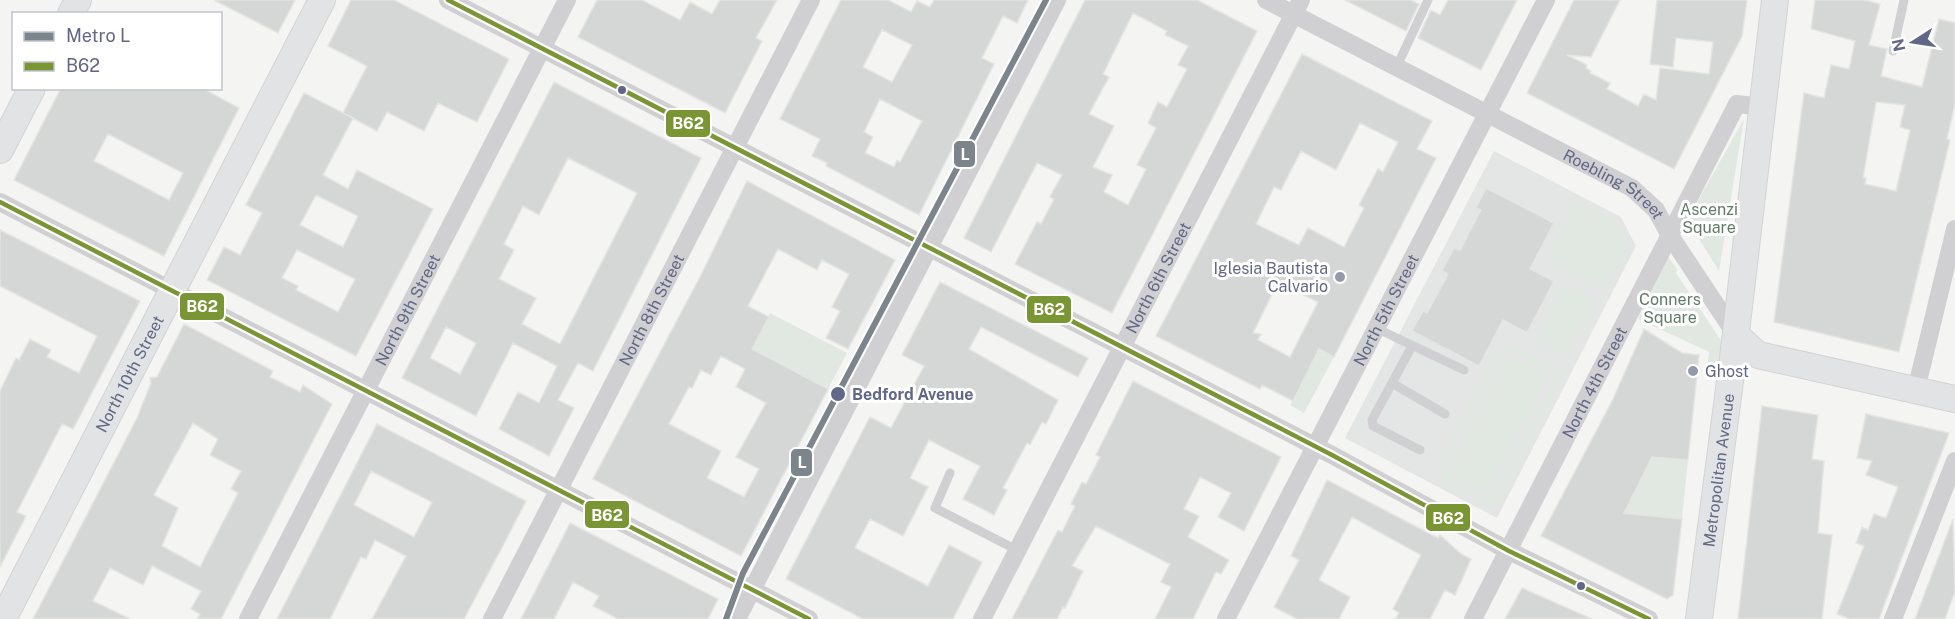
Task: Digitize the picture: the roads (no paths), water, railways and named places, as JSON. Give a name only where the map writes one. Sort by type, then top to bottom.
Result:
[{"type":"main road","name":"North 10th Street","points":[[3,619],[322,0]]},
{"type":"main road","name":"Metropolitan Avenue","points":[[1699,619],[1736,335],[1775,0]]},
{"type":"main road","points":[[0,150],[31,90]]},
{"type":"main road","name":"Roebling Street","points":[[1736,335],[1758,355],[1955,399]]},
{"type":"street","points":[[448,0],[1315,446],[1509,551],[1649,619]]},
{"type":"street","name":"North 9th Street","points":[[248,619],[567,0]]},
{"type":"street","name":"North 8th Street","points":[[492,619],[811,0]]},
{"type":"street","points":[[737,619],[1057,0]]},
{"type":"street","name":"Roebling Street","points":[[1266,0],[1297,7],[1397,66],[1632,188],[1656,210],[1669,234],[1736,335]]},
{"type":"street","name":"North 5th Street","points":[[1226,619],[1546,0]]},
{"type":"street","name":"North 6th Street","points":[[982,619],[1297,7]]},
{"type":"street","name":"North 4th Street","points":[[1473,619],[1737,104],[1762,107]]},
{"type":"street","points":[[0,202],[809,619]]},
{"type":"street","points":[[1916,390],[1955,229]]},
{"type":"street","points":[[1893,619],[1955,460]]},
{"type":"lane","points":[[1397,66],[1428,0]]},
{"type":"lane","points":[[1893,51],[1904,0]]},
{"type":"lane","points":[[1376,328],[1464,370]]},
{"type":"lane","points":[[1412,346],[1373,415],[1374,426],[1420,450]]},
{"type":"lane","points":[[1392,383],[1445,414]]},
{"type":"lane","points":[[950,473],[935,507],[1017,550]]},
{"type":"metro line","name":"L","points":[[726,619],[743,573],[1046,0]]},
{"type":"place","name":"Iglesia Bautista Calvario","points":[[1340,277]]},
{"type":"place","name":"Ghost","points":[[1693,371]]},
{"type":"place","name":"Bedford Avenue","points":[[838,394]]},
{"type":"park label","name":"Ascenzi Square","points":[[1709,218]]},
{"type":"park label","name":"Conners Square","points":[[1670,308]]}]
